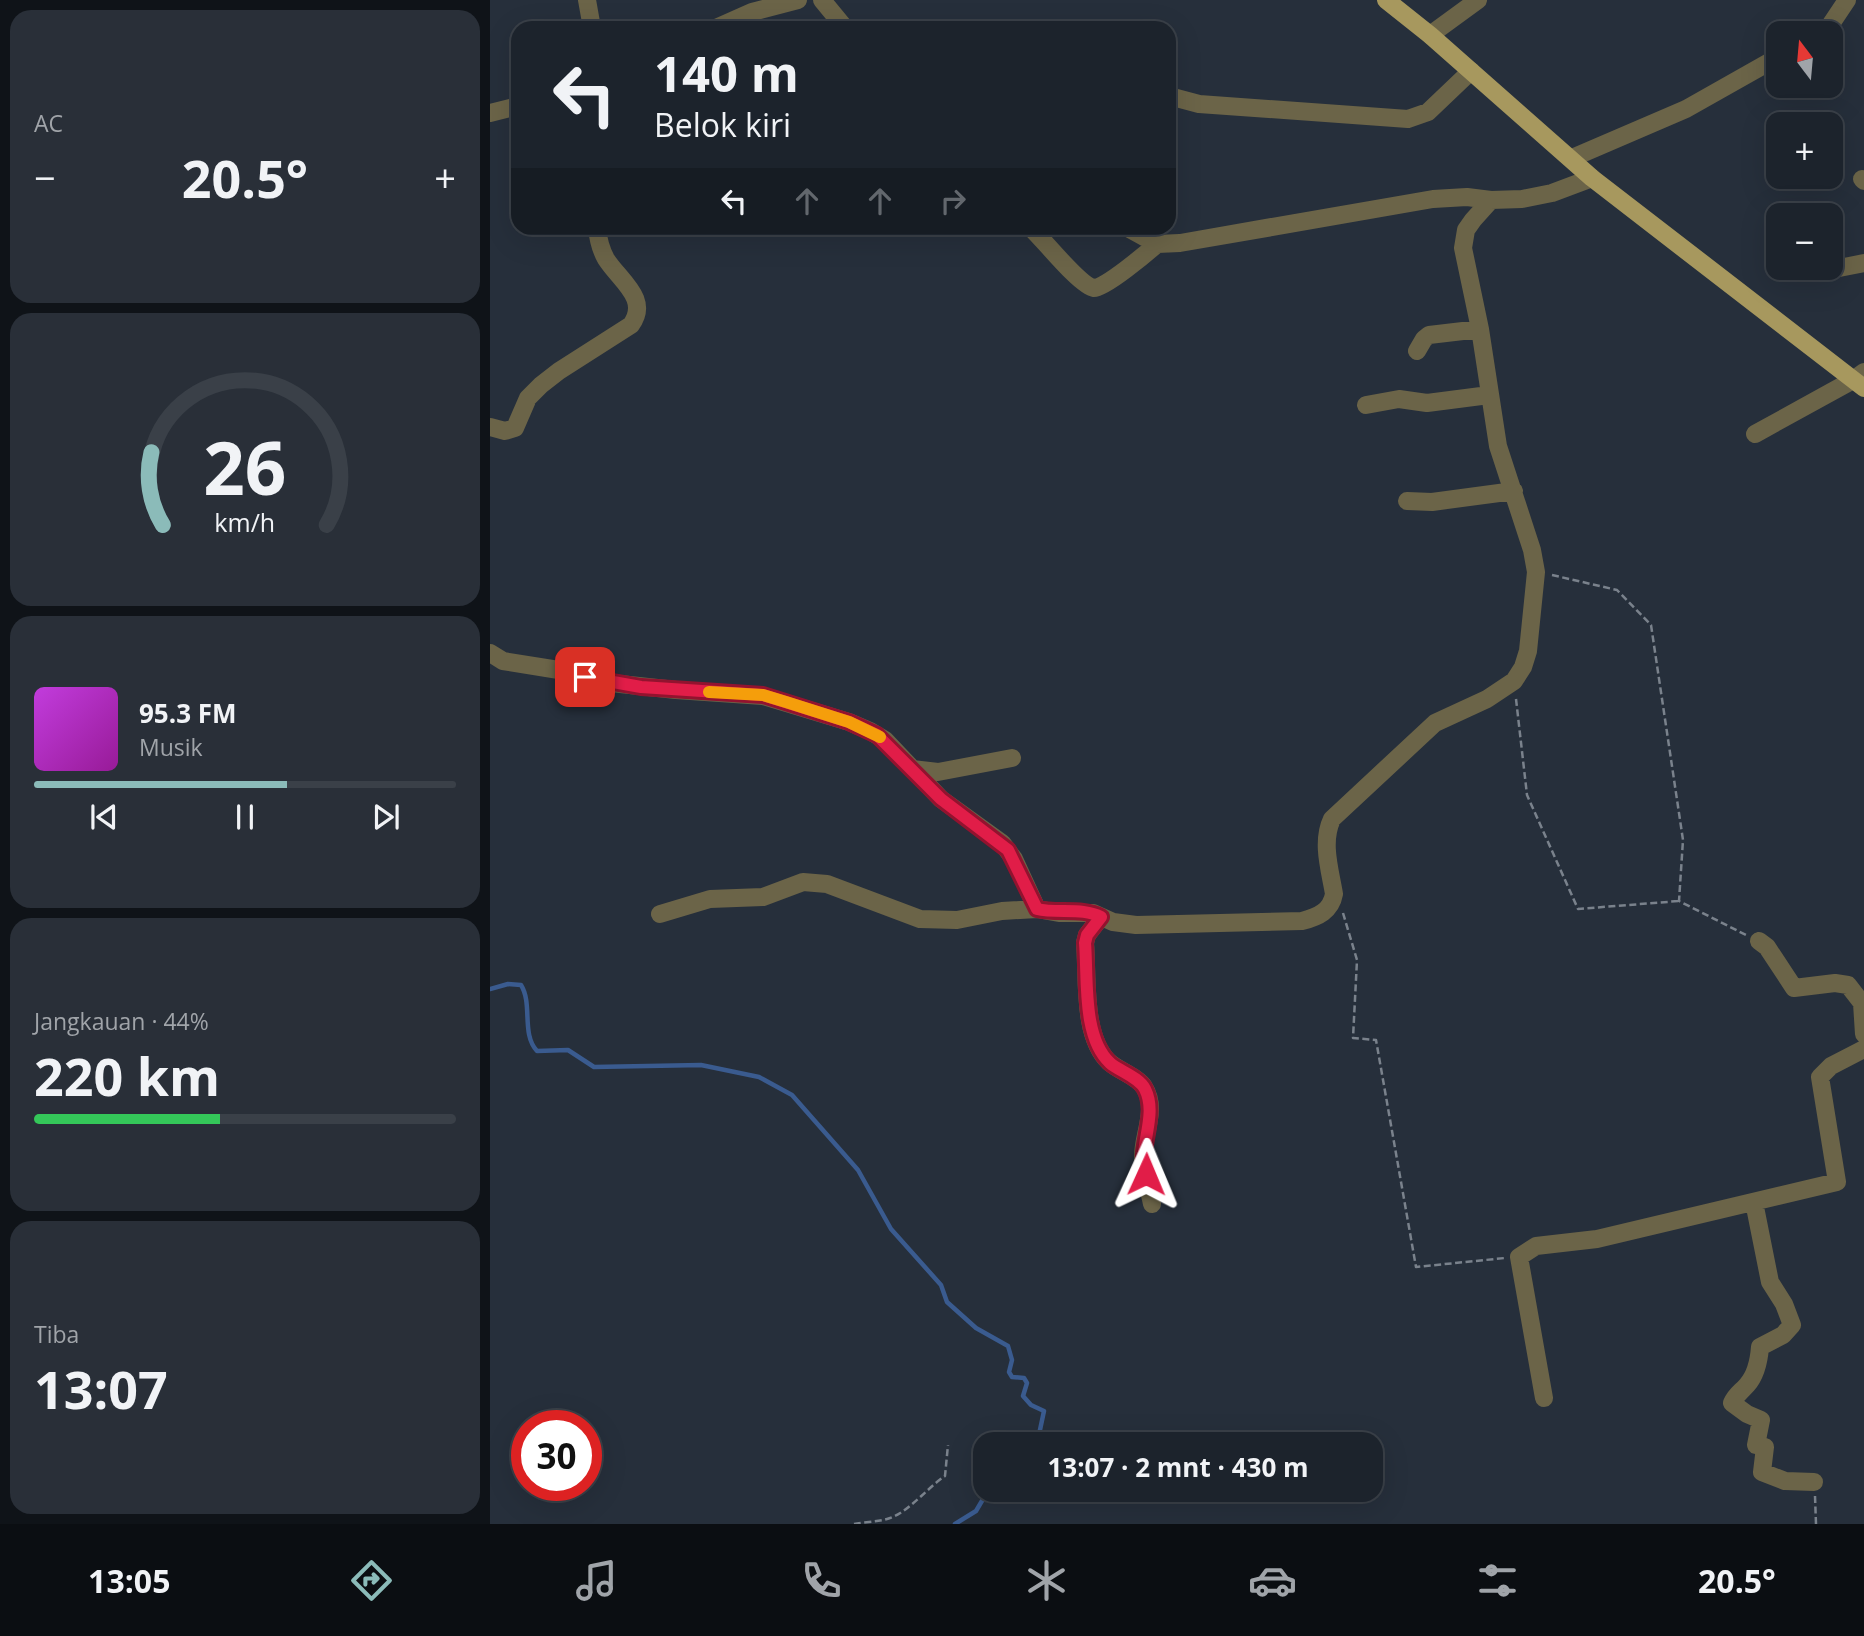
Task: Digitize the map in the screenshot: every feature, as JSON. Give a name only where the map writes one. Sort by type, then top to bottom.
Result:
[{"type":"main road","points":[[1386,0],[1430,35],[1592,178],[1860,380]]},
{"type":"street","points":[[587,0],[591,21]]},
{"type":"street","points":[[732,21],[752,12],[797,0]]},
{"type":"street","points":[[822,0],[839,21]]},
{"type":"street","points":[[1430,35],[1478,0]]},
{"type":"street","points":[[1833,21],[1847,0]]},
{"type":"street","points":[[1572,158],[1686,109],[1766,64]]},
{"type":"street","points":[[1176,98],[1199,104],[1408,119],[1428,112],[1471,71]]},
{"type":"street","points":[[490,113],[511,108]]},
{"type":"street","points":[[1141,235],[1157,244],[1195,241],[1433,199],[1522,199],[1552,193],[1592,178]]},
{"type":"street","points":[[660,914],[710,899],[763,897],[811,881],[827,884],[920,919],[957,920],[1002,911],[1037,909],[1059,913],[1093,913],[1120,924],[1136,925],[1302,921],[1325,911],[1332,903],[1334,894],[1326,840],[1332,819],[1435,723],[1488,699],[1514,681],[1523,667],[1528,651],[1536,572],[1532,550],[1498,446],[1463,239],[1473,219],[1492,200]]},
{"type":"street","points":[[490,427],[505,431],[515,428],[531,394],[559,371],[631,325],[637,316],[639,308],[635,298],[605,257],[599,235]]},
{"type":"street","points":[[1038,235],[1078,277],[1094,288],[1099,288],[1157,244]]},
{"type":"street","points":[[1843,267],[1864,262]]},
{"type":"street","points":[[1417,351],[1429,335],[1480,329]]},
{"type":"street","points":[[1755,434],[1860,380]]},
{"type":"street","points":[[1366,405],[1399,399],[1427,403],[1489,396]]},
{"type":"street","points":[[1407,501],[1432,502],[1514,491]]},
{"type":"street","points":[[490,653],[514,663],[565,671],[611,683],[763,695],[849,722],[877,735],[941,799],[1008,850],[1037,909]]},
{"type":"street","points":[[912,769],[938,772],[1012,758]]},
{"type":"street","points":[[1101,917],[1087,935],[1085,943],[1092,1028],[1100,1051],[1111,1063],[1144,1086],[1151,1109],[1143,1156],[1152,1204]]},
{"type":"street","points":[[1759,941],[1767,947],[1794,988],[1848,985],[1863,1002],[1864,1034]]},
{"type":"street","points":[[1545,1398],[1519,1257],[1536,1246],[1597,1239],[1837,1182],[1821,1077],[1831,1066],[1864,1049]]},
{"type":"street","points":[[1754,1202],[1770,1282],[1784,1304],[1792,1325],[1783,1335],[1760,1348],[1759,1362],[1748,1385],[1735,1395],[1732,1403],[1761,1420],[1756,1446],[1765,1447],[1762,1472],[1785,1480],[1814,1482]]},
{"type":"path","points":[[1536,572],[1617,590],[1651,625],[1684,840],[1679,901]]},
{"type":"path","points":[[1514,681],[1527,795],[1578,909],[1679,901],[1759,941]]},
{"type":"path","points":[[1332,903],[1343,912],[1357,960],[1353,1038],[1376,1040],[1416,1267],[1519,1257]]},
{"type":"path","points":[[853,1524],[889,1518],[945,1476],[948,1445]]},
{"type":"path","points":[[1814,1482],[1816,1524]]},
{"type":"waterway","points":[[490,989],[508,984],[521,985],[526,1001],[529,1036],[537,1051],[568,1050],[594,1067],[701,1065],[759,1077],[792,1095],[858,1170],[891,1229],[941,1285],[947,1302],[976,1328],[1008,1346],[1012,1360],[1009,1372],[1012,1377],[1024,1378],[1027,1383],[1023,1396],[1031,1405],[1044,1411],[1040,1432]]},
{"type":"waterway","points":[[955,1524],[976,1511],[981,1502]]},
{"type":"slow traffic","points":[[709,692],[763,695],[849,722],[880,737]]},
{"type":"route","points":[[585,677],[641,687],[763,695],[870,731],[885,740],[941,799],[965,819],[1002,843],[1014,859],[1037,909],[1059,913],[1093,913],[1101,917],[1087,935],[1085,943],[1090,1019],[1093,1036],[1100,1051],[1111,1063],[1144,1086],[1151,1109],[1143,1156],[1146,1174]]}]
